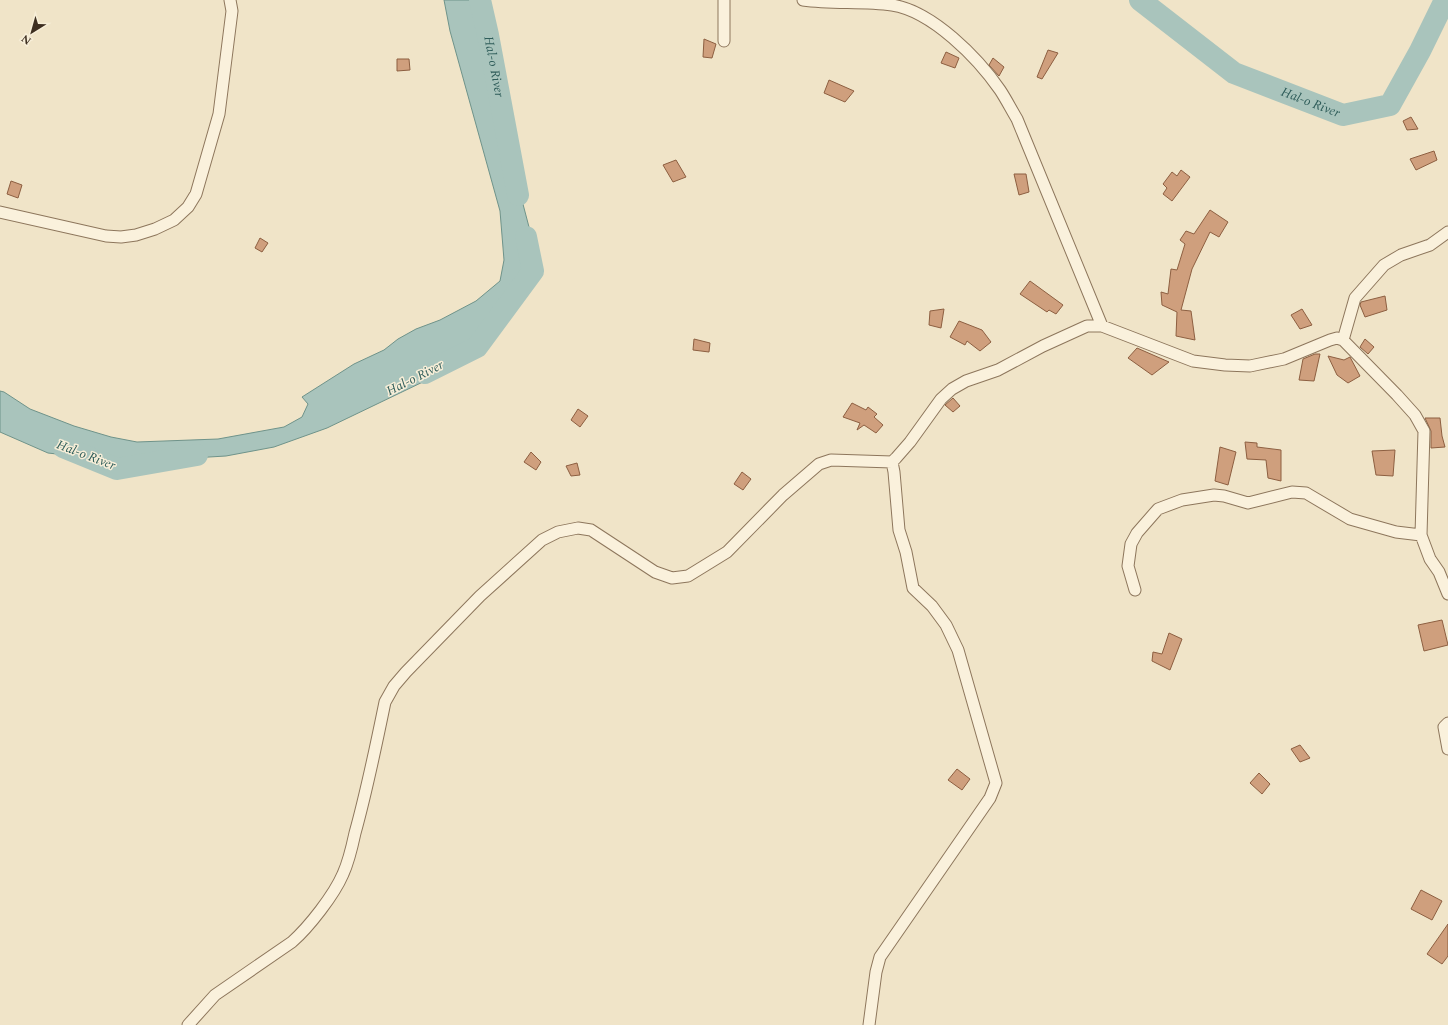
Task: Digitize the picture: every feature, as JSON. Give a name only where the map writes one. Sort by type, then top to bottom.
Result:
[{"type":"street","points":[[0,212],[106,236],[121,237],[149,231],[174,220],[188,207],[196,194],[219,114],[232,11],[230,0]]},
{"type":"street","points":[[724,0],[724,41]]},
{"type":"street","points":[[803,0],[892,5],[906,9],[946,32],[970,53],[1000,90],[1017,119],[1102,326]]},
{"type":"street","points":[[1343,340],[1355,298],[1384,265],[1401,255],[1430,245],[1448,232]]},
{"type":"street","points":[[188,1025],[216,995],[292,942],[301,934],[334,891],[343,874],[351,848],[361,812],[385,702],[394,686],[475,601],[542,540],[558,532],[578,528],[592,530],[655,572],[672,578],[688,576],[727,552],[783,495],[818,464],[831,460],[892,462],[910,442],[941,399],[952,389],[966,381],[998,370],[1043,346],[1086,326],[1102,326],[1193,360],[1225,365],[1250,366],[1284,359],[1330,340],[1337,338],[1343,340],[1397,395],[1415,416],[1424,431],[1423,510],[1421,536],[1430,559],[1439,572],[1448,594]]},
{"type":"street","points":[[869,1025],[876,972],[880,957],[990,798],[996,783],[958,650],[946,625],[932,606],[914,588],[906,552],[898,530],[892,462]]},
{"type":"street","points":[[1135,590],[1128,566],[1131,544],[1134,538],[1140,528],[1158,509],[1182,500],[1214,495],[1224,496],[1248,503],[1292,492],[1306,493],[1350,519],[1396,532],[1421,536]]},
{"type":"street","points":[[1448,723],[1444,727],[1448,749]]},
{"type":"water","points":[[444,0],[472,0],[479,37],[534,246],[530,282],[521,300],[483,330],[429,379],[327,428],[274,447],[226,456],[125,462],[48,453],[0,432],[0,391],[4,392],[30,409],[74,426],[111,437],[137,442],[218,439],[284,427],[302,417],[308,404],[302,397],[354,364],[384,350],[398,339],[416,329],[440,320],[476,301],[500,281],[504,260],[500,211],[450,31]]},
{"type":"building","points":[[704,39],[716,44],[712,58],[703,57]]},
{"type":"building","points":[[1048,50],[1058,53],[1042,79],[1037,77]]},
{"type":"building","points":[[946,52],[959,58],[955,68],[941,63]]},
{"type":"building","points":[[993,58],[1004,67],[999,76],[989,65]]},
{"type":"building","points":[[397,59],[409,59],[410,70],[397,71]]},
{"type":"building","points":[[829,80],[854,91],[845,102],[824,93]]},
{"type":"building","points":[[1411,117],[1418,129],[1407,130],[1403,121]]},
{"type":"building","points":[[1434,151],[1437,160],[1416,170],[1410,159]]},
{"type":"building","points":[[676,160],[686,177],[673,182],[663,165]]},
{"type":"building","points":[[1181,170],[1190,177],[1172,201],[1163,194],[1167,188],[1163,184],[1172,172],[1177,176]]},
{"type":"building","points":[[1014,174],[1026,174],[1029,192],[1019,195]]},
{"type":"building","points":[[11,181],[22,185],[18,198],[7,194]]},
{"type":"building","points":[[1210,210],[1228,222],[1219,237],[1210,232],[1192,269],[1181,310],[1191,311],[1195,340],[1176,336],[1177,312],[1162,305],[1161,292],[1168,294],[1171,269],[1177,270],[1185,244],[1180,240],[1186,231],[1194,234]]},
{"type":"building","points":[[260,238],[268,243],[262,252],[255,248]]},
{"type":"building","points":[[1030,281],[1063,305],[1056,314],[1049,310],[1047,312],[1020,294]]},
{"type":"building","points":[[1385,296],[1387,310],[1365,317],[1360,305],[1361,302]]},
{"type":"building","points":[[944,309],[941,328],[929,325],[930,311]]},
{"type":"building","points":[[1302,309],[1312,325],[1300,329],[1291,315]]},
{"type":"building","points":[[959,321],[982,330],[991,342],[980,351],[967,341],[965,345],[950,337]]},
{"type":"building","points":[[694,339],[710,343],[709,352],[693,350]]},
{"type":"building","points":[[1365,339],[1374,347],[1368,354],[1360,347]]},
{"type":"building","points":[[1137,348],[1169,362],[1152,375],[1128,358]]},
{"type":"building","points":[[1315,354],[1320,354],[1314,381],[1299,380],[1303,359]]},
{"type":"building","points":[[1328,356],[1344,360],[1350,357],[1360,376],[1348,383],[1337,375]]},
{"type":"building","points":[[953,398],[960,406],[953,412],[945,405]]},
{"type":"building","points":[[852,403],[866,410],[868,407],[877,414],[874,417],[883,425],[876,433],[864,425],[857,430],[860,423],[843,417]]},
{"type":"building","points":[[578,409],[588,416],[580,427],[571,420]]},
{"type":"building","points":[[1425,418],[1440,418],[1445,447],[1431,448],[1431,431]]},
{"type":"building","points":[[1245,442],[1257,443],[1257,447],[1281,450],[1281,481],[1268,478],[1266,460],[1247,459]]},
{"type":"building","points":[[1220,447],[1236,452],[1228,485],[1215,481]]},
{"type":"building","points":[[1395,450],[1393,476],[1376,475],[1372,451]]},
{"type":"building","points":[[531,452],[541,462],[536,470],[524,462]]},
{"type":"building","points":[[577,463],[580,475],[571,476],[566,466]]},
{"type":"building","points":[[742,472],[751,479],[743,490],[734,484]]},
{"type":"building","points":[[1442,620],[1448,645],[1424,651],[1418,625]]},
{"type":"building","points":[[1169,633],[1182,639],[1170,670],[1152,661],[1153,652],[1162,654]]},
{"type":"building","points":[[1300,745],[1310,758],[1300,762],[1291,749]]},
{"type":"building","points":[[957,769],[970,779],[962,790],[948,780]]},
{"type":"building","points":[[1259,773],[1270,784],[1262,794],[1250,783]]},
{"type":"building","points":[[1421,890],[1442,901],[1432,920],[1411,909]]},
{"type":"building","points":[[1448,924],[1448,956],[1442,964],[1427,954]]},
{"type":"waterway","name":"Hal-o River","points":[[480,0],[518,195]]},
{"type":"waterway","name":"Hal-o River","points":[[1140,0],[1234,73],[1343,115],[1390,105],[1420,51],[1445,0]]},
{"type":"waterway","name":"Hal-o River","points":[[425,373],[477,347],[533,271],[526,237]]},
{"type":"waterway","name":"Hal-o River","points":[[63,447],[117,469],[197,455]]}]
